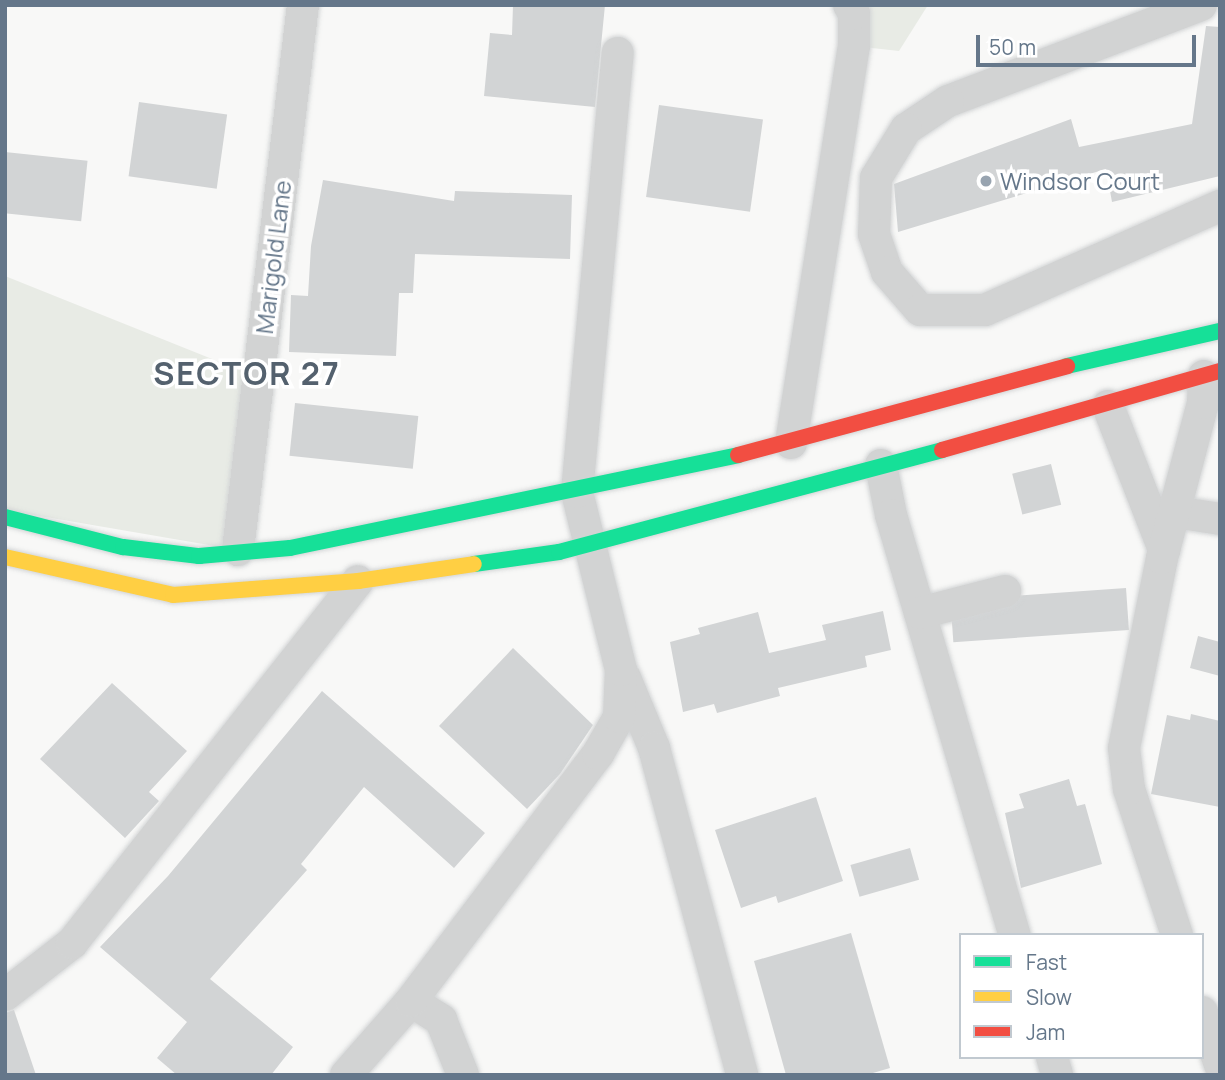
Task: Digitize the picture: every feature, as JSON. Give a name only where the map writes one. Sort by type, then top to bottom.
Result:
[{"type":"street","name":"Marigold Lane","points":[[237,550],[303,5]]},
{"type":"street","points":[[791,443],[854,46],[854,14],[849,5]]},
{"type":"street","points":[[1201,5],[948,101],[906,130],[876,178],[874,234],[887,272],[920,310],[985,310],[1220,206]]},
{"type":"street","points":[[618,53],[578,492],[621,670],[654,748],[742,1075]]},
{"type":"street","points":[[5,517],[123,547],[199,556],[237,550],[290,548],[578,492],[791,443],[1029,375],[1220,331]]},
{"type":"street","points":[[5,557],[173,595],[358,581],[589,544],[1108,406],[1212,374]]},
{"type":"street","points":[[1176,933],[1129,789],[1124,748],[1164,550],[1212,374]]},
{"type":"street","points":[[1108,406],[1164,550]]},
{"type":"street","points":[[881,465],[920,613],[1014,933]]},
{"type":"street","points":[[1175,512],[1220,519]]},
{"type":"street","points":[[5,995],[72,943],[358,581]]},
{"type":"street","points":[[920,613],[1005,591]]},
{"type":"street","points":[[346,1075],[411,1001],[598,754],[619,717],[621,670]]},
{"type":"street","points":[[411,1001],[441,1020],[463,1075]]},
{"type":"street","points":[[1204,1018],[1220,1065]]},
{"type":"shaded area","points":[[862,5],[928,5],[899,51],[854,46]]},
{"type":"shaded area","points":[[5,276],[247,373],[238,550],[5,510]]},
{"type":"building","points":[[513,5],[605,5],[595,107],[484,96],[490,33],[512,35]]},
{"type":"building","points":[[1206,26],[1220,27],[1220,176],[1112,202],[1106,169],[898,232],[894,184],[1071,119],[1079,147],[1192,124]]},
{"type":"building","points":[[139,102],[227,114],[217,189],[129,176]]},
{"type":"building","points":[[659,105],[763,120],[750,212],[646,197]]},
{"type":"building","points":[[5,152],[88,161],[81,221],[5,213]]},
{"type":"building","points":[[323,180],[454,201],[455,191],[572,195],[570,259],[415,254],[413,293],[399,293],[396,356],[289,352],[291,295],[308,296],[311,246]]},
{"type":"building","points":[[295,403],[418,416],[413,469],[289,456]]},
{"type":"building","points":[[1051,464],[1061,505],[1022,514],[1012,474]]},
{"type":"building","points":[[1126,588],[1129,630],[953,642],[950,600]]},
{"type":"building","points":[[883,611],[891,650],[865,656],[867,667],[778,688],[780,696],[717,713],[714,704],[683,712],[670,642],[700,634],[698,628],[758,612],[769,653],[826,640],[822,625]]},
{"type":"building","points":[[1198,636],[1220,642],[1220,676],[1190,668]]},
{"type":"building","points":[[513,648],[593,725],[560,774],[527,809],[439,726]]},
{"type":"building","points":[[112,683],[187,751],[149,792],[159,801],[125,838],[40,759]]},
{"type":"building","points":[[322,691],[485,833],[454,868],[364,787],[301,864],[307,870],[210,979],[293,1047],[271,1075],[177,1075],[157,1058],[187,1022],[100,947],[168,876]]},
{"type":"building","points":[[1191,714],[1220,721],[1220,807],[1151,794],[1167,715],[1190,720]]},
{"type":"building","points":[[1069,779],[1077,806],[1085,804],[1102,864],[1021,888],[1005,813],[1024,808],[1019,794]]},
{"type":"building","points":[[816,797],[843,881],[778,903],[776,896],[741,908],[715,830]]},
{"type":"building","points":[[910,848],[919,880],[859,897],[850,865]]},
{"type":"building","points":[[851,933],[890,1068],[866,1075],[786,1075],[754,961]]},
{"type":"building","points":[[14,1010],[36,1075],[5,1075],[5,1013]]},
{"type":"traffic: fast","points":[[1067,366],[1220,331]]},
{"type":"traffic: fast","points":[[474,564],[559,552],[942,450]]},
{"type":"traffic: fast","points":[[5,517],[123,547],[199,556],[290,548],[738,455]]},
{"type":"traffic: slow","points":[[5,557],[173,595],[358,581],[474,564]]},
{"type":"traffic: jam","points":[[738,455],[1067,366]]},
{"type":"traffic: jam","points":[[942,450],[1220,371]]},
{"type":"place","name":"Windsor Court","points":[[986,181]]},
{"type":"district","name":"SECTOR 27","points":[[247,373]]}]
